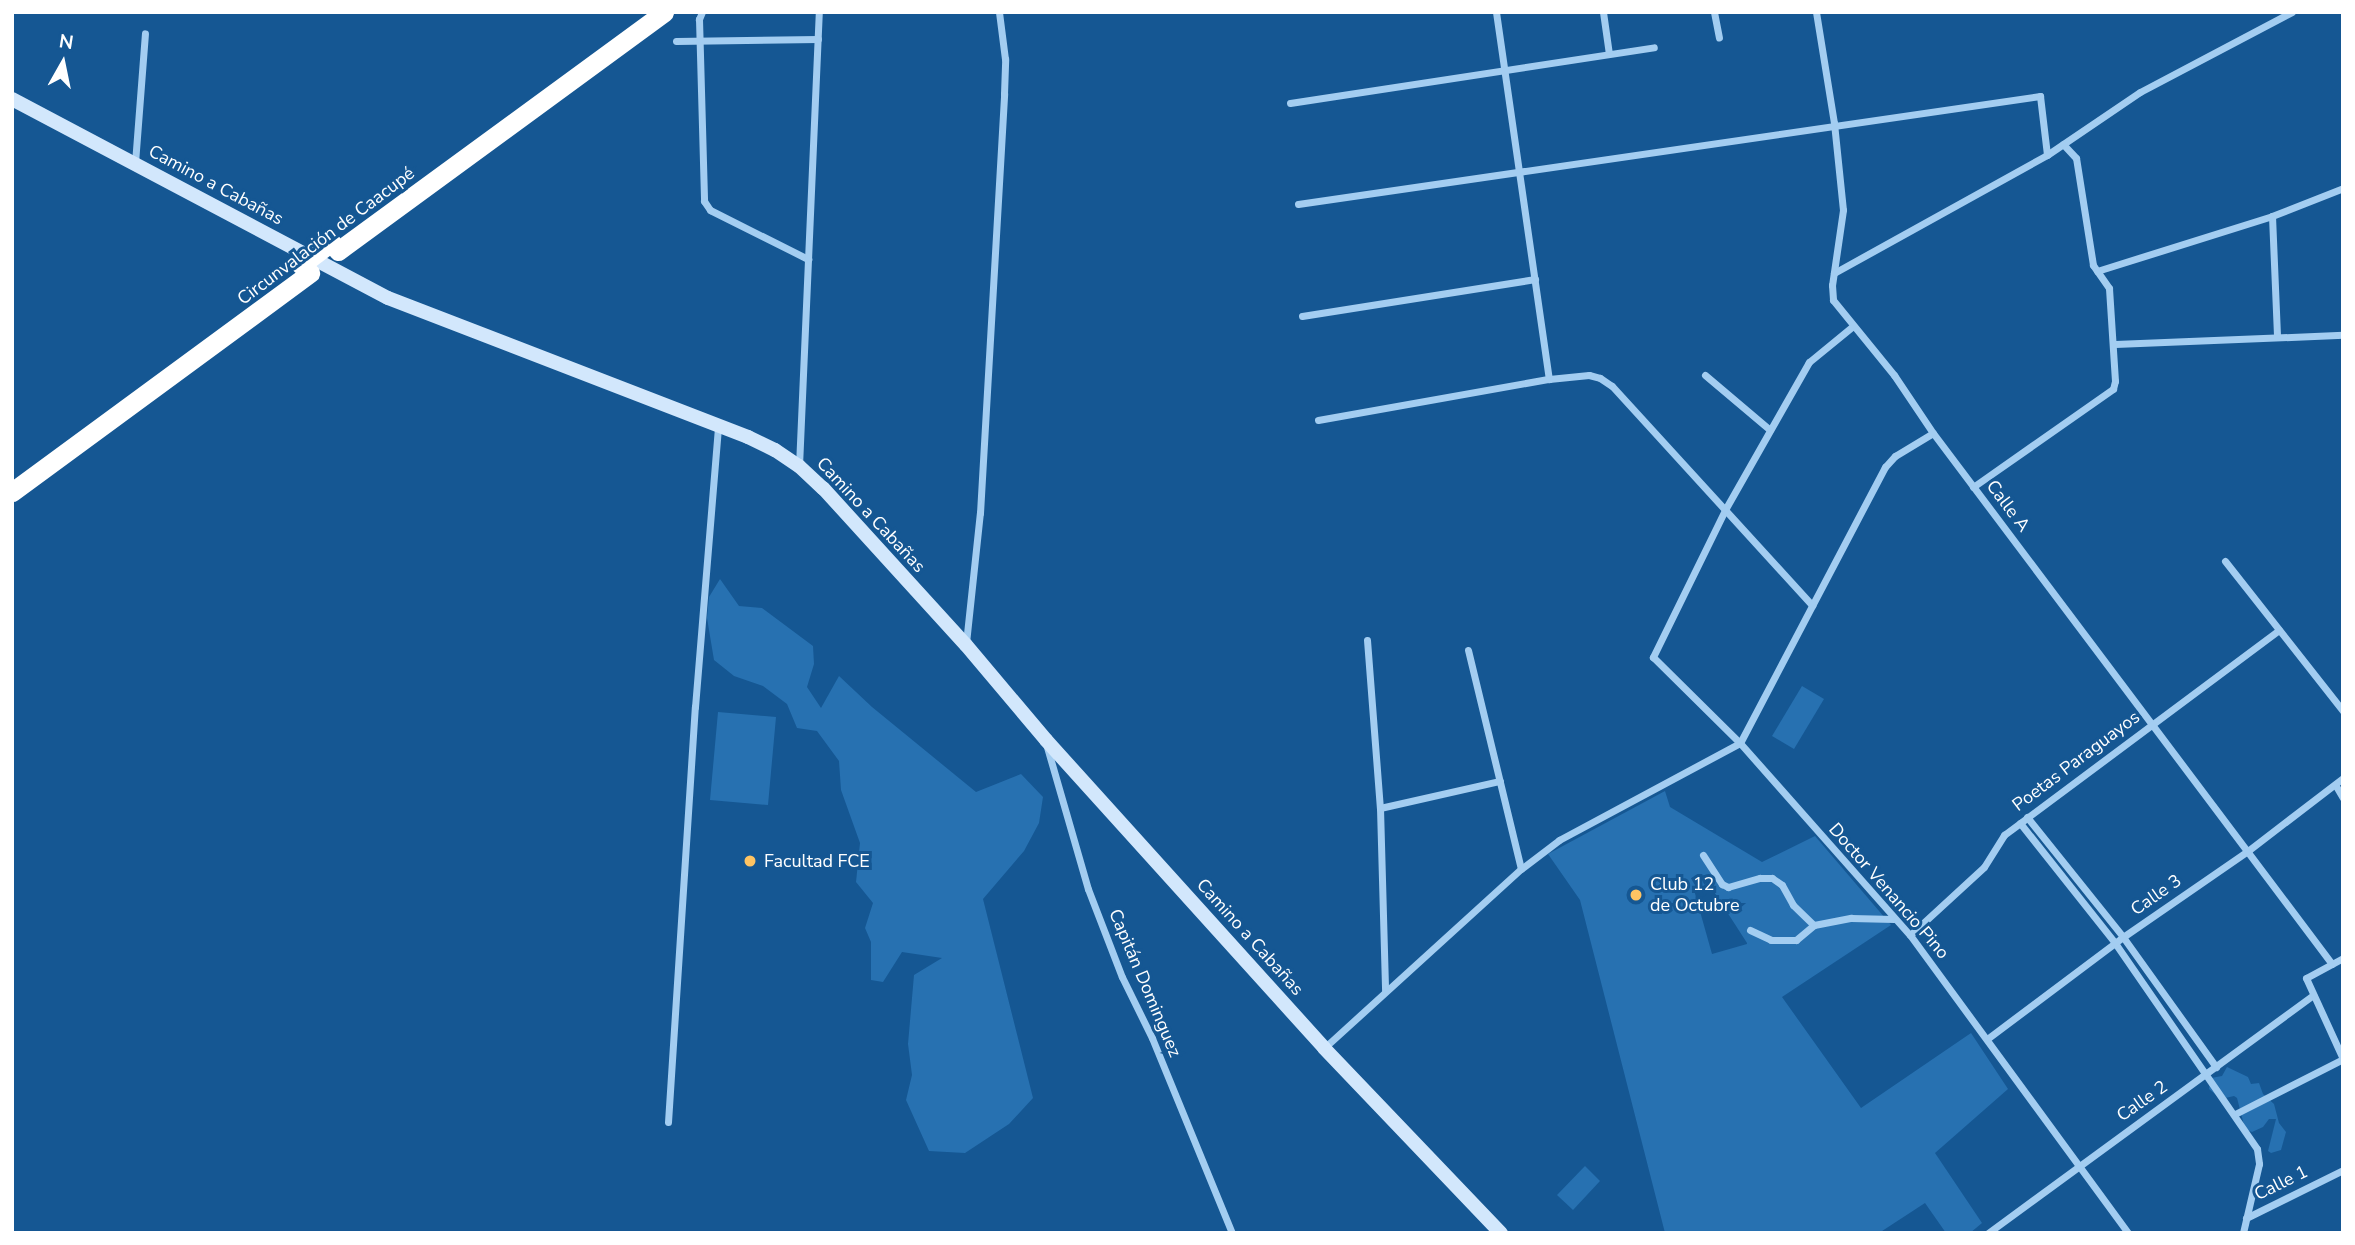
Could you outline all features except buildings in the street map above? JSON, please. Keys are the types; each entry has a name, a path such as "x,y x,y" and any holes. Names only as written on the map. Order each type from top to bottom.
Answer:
{"highway":[{"name":"Circunvalación de Caacupé","path":"335,247 642,12"},
{"name":"Circunvalación de Caacupé","path":"12,480 664,12"},
{"name":"Circunvalación de Caacupé","path":"12,492 305,269"}],"street":[{"path":"702,12 704,201 710,210 808,259"},
{"path":"799,466 819,12"},
{"path":"966,645 980,513 1004,94 1005,60 999,12"},
{"path":"1496,12 1549,379"},
{"path":"1603,12 1609,54"},
{"path":"1714,12 1718,38"},
{"name":"Calle A","path":"1816,12 1834,123 1843,210 1833,273 1833,300 1894,375 1933,433 2249,850 2332,964"},
{"path":"1833,273 2047,155 2140,92 2292,12"},
{"path":"135,164 145,33"},
{"path":"676,41 818,39"},
{"path":"1290,103 1654,47"},
{"path":"1298,204 1834,123 2040,96 2047,155"},
{"name":"Camino a Cabañas","path":"12,99 388,298 718,426 775,450 799,466 823,488 966,645 1046,740 1324,1048 1501,1233"},
{"path":"1973,486 2113,389 2116,370 2115,344 2109,288 2093,265 2076,158 2063,144"},
{"path":"2097,271 2272,216 2343,188"},
{"path":"2272,216 2277,337"},
{"path":"1302,316 1535,279"},
{"path":"1725,510 1809,362 1853,326"},
{"path":"2115,344 2343,335"},
{"path":"1318,420 1549,379 1589,375 1612,386 1812,605"},
{"path":"1705,375 1770,430"},
{"path":"668,1122 695,707 718,426"},
{"path":"1324,1048 1521,869 1559,840 1740,743 1885,467 1895,456 1933,433"},
{"name":"Doctor Venancio Pino","path":"1725,510 1653,657 1740,743 1910,935 2128,1233"},
{"path":"2225,561 2343,711"},
{"name":"Poetas Paraguayos","path":"1910,935 1984,867 2004,835 2279,630"},
{"path":"1367,640 1380,808 1385,991"},
{"path":"1468,650 1521,869"},
{"name":"Capitán Dominguez","path":"1046,740 1088,889 1122,977 1152,1038 1232,1233"},
{"name":"Calle 3","path":"1987,1039 2123,937 2249,850 2343,778"},
{"path":"1380,808 1500,781"},
{"path":"2336,786 2343,798"},
{"path":"2027,817 2123,937 2216,1067"},
{"path":"2020,823 2115,943 2257,1149 2259,1164 2246,1217"},
{"path":"1703,855 1722,884 1728,887 1760,878 1772,878 1782,885 1793,905 1814,925"},
{"path":"1750,930 1771,940 1796,940 1814,925 1851,918 1894,919"},
{"path":"2235,1114 2343,1059 2306,978 2343,958"},
{"name":"Calle 2","path":"1988,1233 2314,995"},
{"name":"Calle 1","path":"2243,1233 2246,1217 2343,1170"}],"shaded area":[{"path":"720,579 739,606 762,608 813,646 814,664 807,687 821,708 839,676 872,707 976,792 1021,774 1043,797 1039,823 1024,851 983,899 1033,1098 1009,1124 965,1153 929,1151 906,1100 912,1075 908,1044 914,975 942,958 902,952 883,982 871,980 871,942 865,928 873,903 856,882 860,843 841,790 839,761 817,731 797,728 787,704 763,686 734,676 714,660 707,618 709,597"},
{"path":"1802,686 1824,699 1794,749 1772,736"},
{"path":"718,712 776,717 768,805 710,800"},
{"path":"1665,791 1670,807 1762,862 1815,836 1891,925 1782,997 1861,1108 1971,1033 2008,1089 1935,1153 1982,1223 1970,1233 1946,1233 1925,1203 1879,1233 1665,1233 1580,900 1548,854","holes":["1709,884 1747,943 1712,954 1694,890"]},
{"path":"2227,1067 2248,1077 2251,1084 2259,1083 2263,1094 2274,1104 2279,1123 2286,1132 2281,1150 2271,1153 2268,1151 2276,1119 2269,1119 2263,1127 2252,1132 2245,1129 2237,1098 2234,1096 2221,1099 2209,1089 2211,1078 2222,1076"},
{"path":"1585,1166 1600,1181 1573,1210 1557,1195"}],"place":[{"name":"Facultad FCE","path":"750,861"},
{"name":"Club 12 de Octubre","path":"1636,895"}]}
